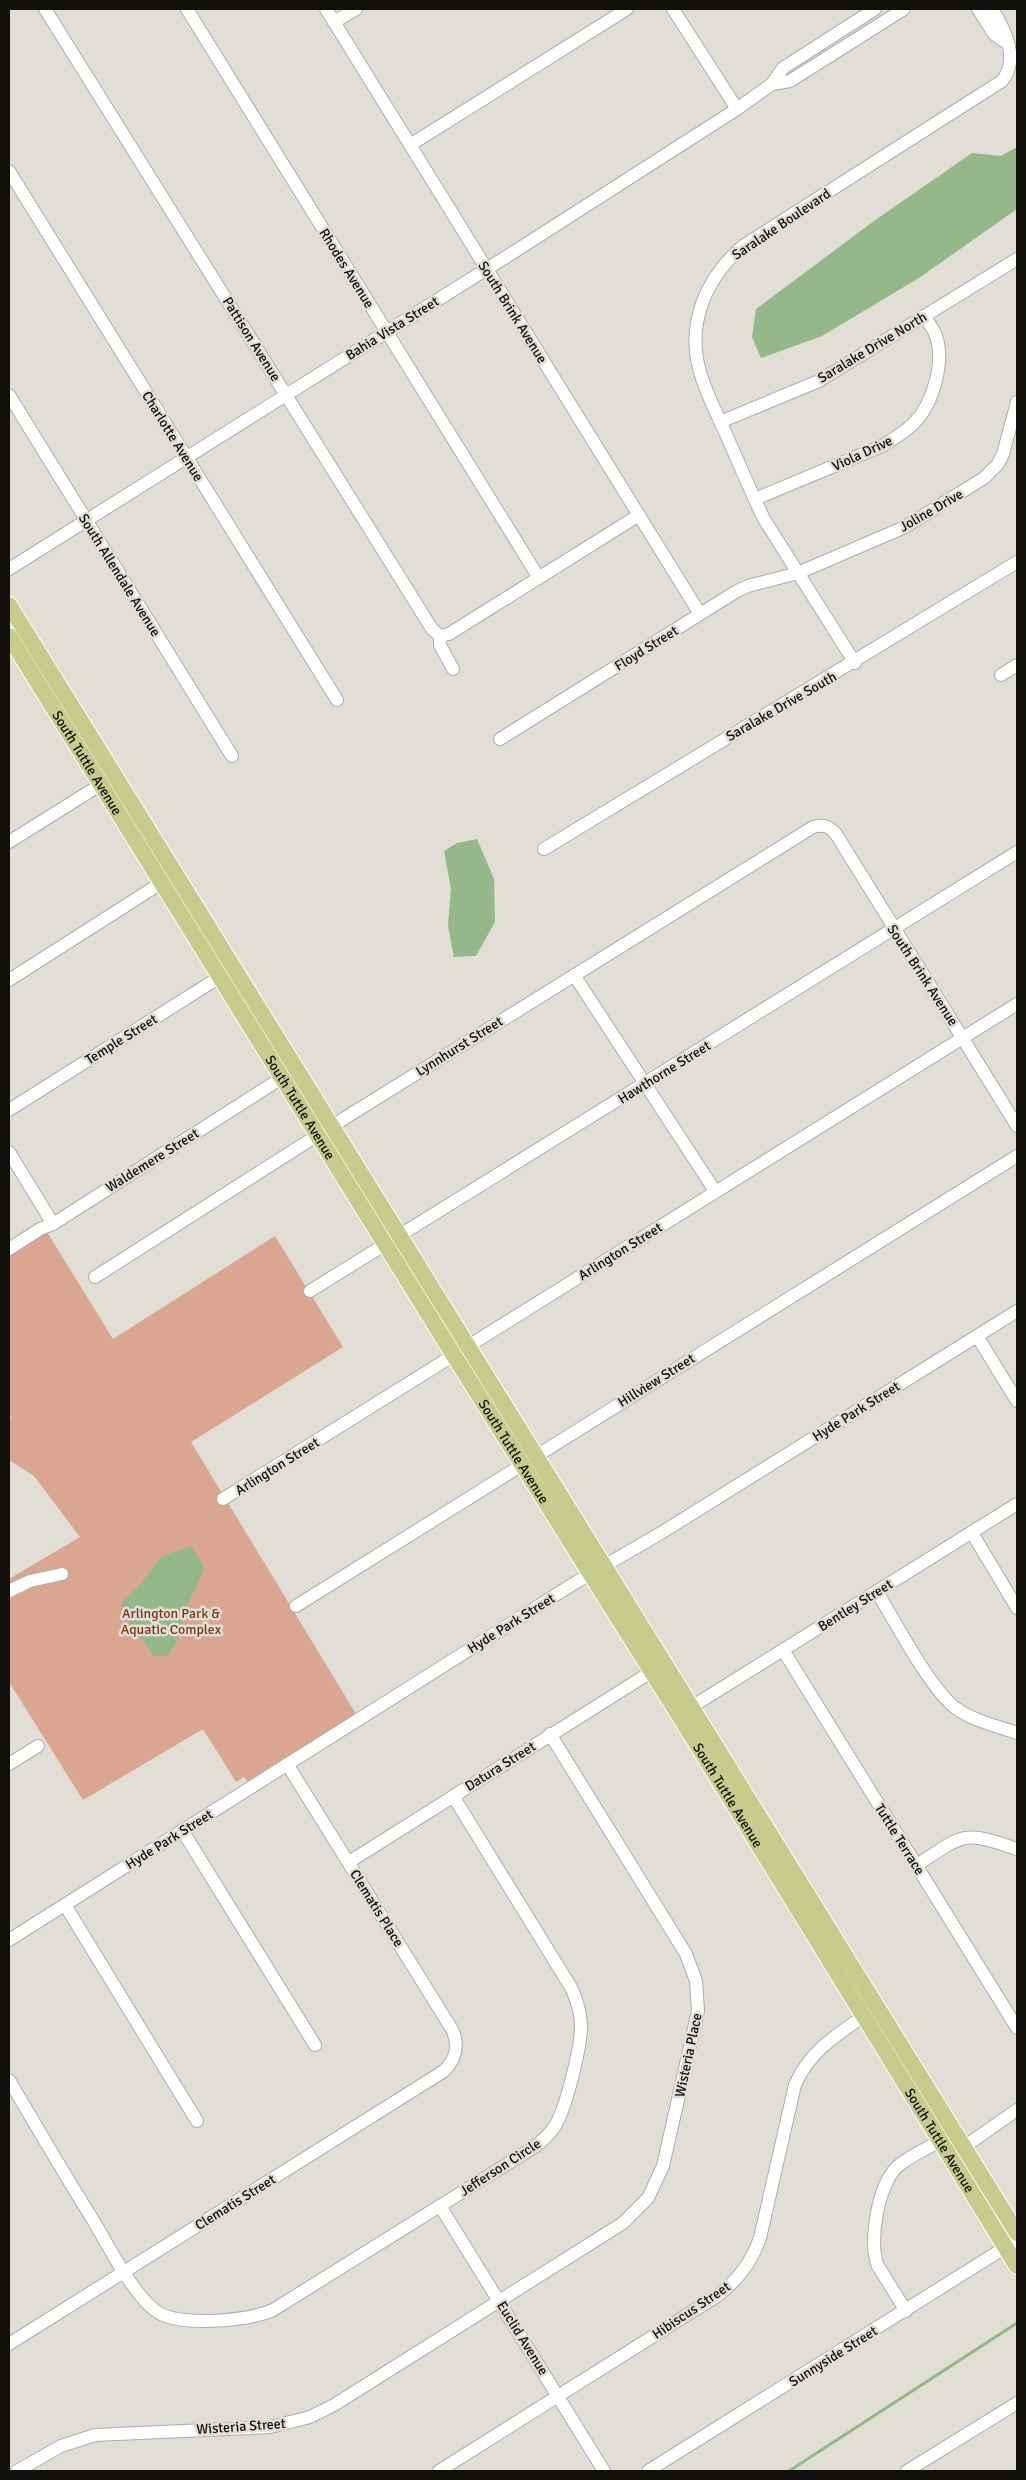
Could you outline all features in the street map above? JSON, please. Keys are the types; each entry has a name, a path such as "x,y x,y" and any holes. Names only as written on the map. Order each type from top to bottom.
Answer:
{"main road":[{"name":"South Tuttle Avenue","path":"9,605 107,781"},
{"name":"South Tuttle Avenue","path":"9,636 107,781 597,1570 692,1706 1017,2233"},
{"name":"South Tuttle Avenue","path":"597,1570 651,1672 940,2141 1011,2244 1017,2266"}],"street":[{"name":"Pattison Avenue","path":"45,9 432,629 440,636 440,645 453,669"},
{"name":"Rhodes Avenue","path":"187,9 539,578"},
{"name":"South Brink Avenue","path":"326,9 700,614"},
{"path":"334,22 356,9"},
{"path":"410,145 627,9"},
{"name":"Bahia Vista Street","path":"9,569 487,269 737,109 772,84 783,68 875,9"},
{"name":"Bahia Vista Street","path":"772,84 790,81 904,9"},
{"path":"978,9 994,34 1007,43"},
{"name":"Saralake Boulevard","path":"855,662 764,519 720,422 699,370 696,338 697,318 703,297 719,269 743,246 994,87 1008,74 1010,52 1002,25 992,9"},
{"path":"677,10 737,109"},
{"name":"Charlotte Avenue","path":"9,171 337,700"},
{"name":"Saralake Drive North","path":"720,422 819,381 1016,262"},
{"name":"Viola Drive","path":"755,499 882,446 899,436 915,422 931,394 940,354 937,337 924,316"},
{"name":"South Allendale Avenue","path":"9,395 232,756"},
{"name":"Joline Drive","path":"798,573 919,520 984,478 998,464 1003,454 1017,402"},
{"path":"440,636 449,634 639,515"},
{"name":"Saralake Drive South","path":"544,849 1017,562"},
{"name":"Floyd Street","path":"500,739 748,586 798,573"},
{"path":"1001,675 1017,665"},
{"path":"9,842 107,781"},
{"name":"South Brink Avenue","path":"827,826 836,834 1017,1126"},
{"name":"Lynnhurst Street","path":"95,1277 325,1130 814,827 827,826"},
{"name":"Hawthorne Street","path":"310,1291 1017,852"},
{"path":"9,980 168,879"},
{"name":"Temple Street","path":"9,1110 226,973"},
{"path":"574,975 716,1191"},
{"name":"Arlington Street","path":"223,1499 459,1350 1017,1004"},
{"name":"Waldemere Street","path":"9,1249 40,1229 53,1224 288,1074"},
{"path":"9,1152 53,1224"},
{"name":"Hillview Street","path":"296,1606 1017,1156"},
{"name":"Hyde Park Street","path":"9,1940 597,1570 1017,1311"},
{"path":"977,1336 1017,1401"},
{"name":"Bentley Street","path":"692,1706 1017,1504"},
{"path":"972,1533 1017,1608"},
{"path":"9,1592 30,1581 62,1574"},
{"path":"877,1592 937,1689 951,1704 974,1718 1017,1733"},
{"name":"Tuttle Terrace","path":"784,1650 1017,2028"},
{"name":"Datura Street","path":"349,1862 651,1672"},
{"name":"Wisteria Place","path":"499,2301 623,2223 648,2198 663,2166 698,2011 696,1981 686,1954 550,1734"},
{"path":"9,1764 38,1746"},
{"name":"Clematis Place","path":"287,1764 453,2031 456,2039 455,2055"},
{"name":"Jefferson Circle","path":"9,2080 125,2272 145,2301 162,2314 174,2318 190,2320 255,2316 273,2310 440,2206 546,2137 555,2126 564,2106 581,2027 579,2007 572,1989 453,1796"},
{"path":"182,1830 315,2046"},
{"path":"917,1865 951,1842 969,1836 986,1838 1017,1850"},
{"path":"65,1905 197,2121"},
{"name":"Hibiscus Street","path":"439,2471 718,2296 739,2276 751,2259 760,2238 795,2085 800,2074 810,2058 822,2046 864,2016"},
{"name":"Clematis Street","path":"9,2344 444,2071 455,2055"},
{"path":"964,2147 1017,2110"},
{"path":"906,2311 878,2266 875,2259 873,2239 883,2191 892,2172 907,2160 940,2141"},
{"name":"Euclid Avenue","path":"440,2206 604,2471"},
{"name":"Sunnyside Street","path":"648,2471 1011,2244"},
{"name":"Wisteria Street","path":"17,2471 61,2446 95,2436 270,2427 310,2417 334,2405 499,2301"},
{"path":"907,2471 1017,2403"}],"green space":[{"name":"Arlington Park & Aquatic Complex","path":"47,1232 113,1339 275,1236 343,1347 191,1442 356,1714 248,1782 244,1777 236,1782 203,1729 83,1800 9,1682 9,1598 51,1571 9,1585 9,1579 80,1537 34,1476 9,1460 9,1417 12,1418 9,1414 9,1256"}],"shaded area":[{"path":"1017,147 1017,209 919,278 822,336 761,358 752,337 756,309 874,221 972,153 1001,156"},
{"path":"477,839 494,879 495,922 476,956 454,957 448,926 451,889 444,851 457,843"},
{"path":"191,1546 205,1568 188,1604 177,1642 168,1656 154,1656 130,1624 121,1604 142,1582 162,1556"}],"waterway":[{"path":"789,2471 1017,2323"}]}
